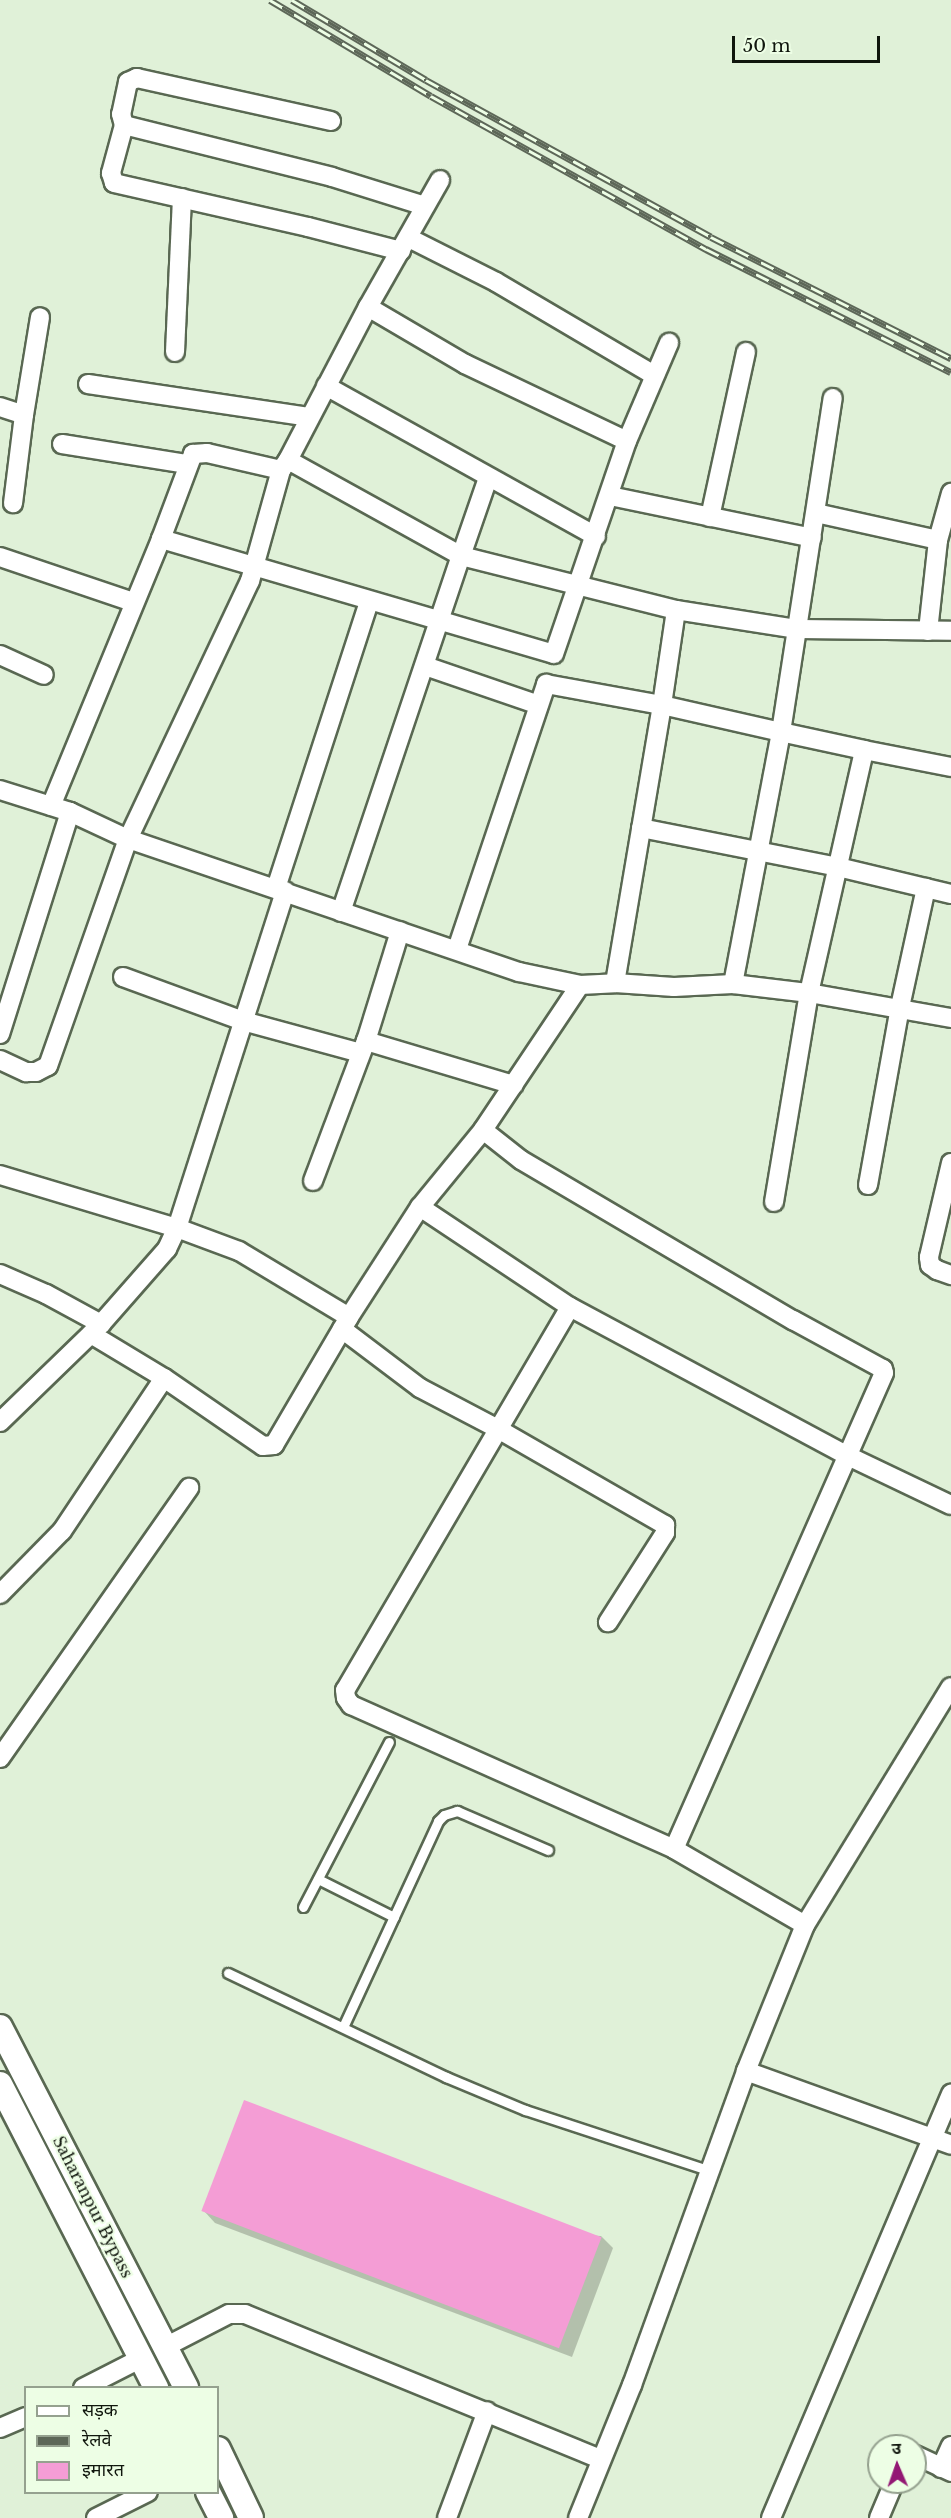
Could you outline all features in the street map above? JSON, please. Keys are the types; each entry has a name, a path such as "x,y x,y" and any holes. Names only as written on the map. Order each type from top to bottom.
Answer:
{"main road":[{"name":"Saharanpur Bypass","path":"0,2027 185,2386"},
{"path":"0,2084 155,2386"},
{"path":"219,2452 251,2518"},
{"path":"209,2494 221,2518"}],"street":[{"path":"331,122 137,78 128,82 122,114 124,125 111,173 114,183 405,244 496,282 654,375"},
{"path":"124,125 333,177 425,206"},
{"path":"0,1060 26,1072 36,1072 48,1066 128,839 255,567 284,465 368,307 440,180"},
{"path":"174,352 182,198"},
{"path":"368,307 465,364 627,441"},
{"path":"13,503 40,317"},
{"path":"457,949 627,441 669,344"},
{"path":"710,517 746,352"},
{"path":"88,384 309,417"},
{"path":"326,386 596,536"},
{"path":"733,984 781,732 833,398"},
{"path":"0,406 24,415"},
{"path":"62,444 187,464"},
{"path":"51,806 133,602 161,539 187,464 193,454 198,452 284,465 461,556 676,610 798,629 951,631"},
{"path":"341,912 488,478"},
{"path":"928,631 938,540 951,493"},
{"path":"610,496 812,538"},
{"path":"816,513 938,540"},
{"path":"161,539 439,623 554,654"},
{"path":"0,557 133,602"},
{"path":"0,1422 96,1329 167,1249 177,1228 243,1022 280,889 369,601"},
{"path":"615,983 676,610"},
{"path":"0,655 44,675"},
{"path":"425,666 538,705"},
{"path":"546,684 662,705 951,767"},
{"path":"774,1202 809,993 864,750"},
{"path":"1,794 70,812 128,839 457,949 519,972 580,985 615,983 674,987 733,984 900,1007 951,1018"},
{"path":"0,1033 70,812"},
{"path":"641,828 838,867 951,894"},
{"path":"868,1185 900,1007 926,888"},
{"path":"313,1181 363,1047 400,931"},
{"path":"123,977 243,1022 363,1047 514,1085"},
{"path":"0,1274 46,1294 263,1446 274,1445 346,1323 420,1207 483,1130 580,985"},
{"path":"483,1130 520,1160 794,1320 880,1366 884,1373 674,1849"},
{"path":"951,1163 929,1257 930,1265 951,1275"},
{"path":"0,1175 177,1228 239,1251 346,1323 420,1388 498,1429 665,1525 665,1533 608,1622"},
{"path":"420,1207 570,1307 846,1455 951,1505"},
{"path":"570,1307 345,1690 346,1698 351,1705 674,1849 805,1925"},
{"path":"0,1594 62,1531 164,1378"},
{"path":"0,1758 189,1488"},
{"path":"578,2518 632,2385 746,2072 805,1925 951,1687"},
{"path":"746,2072 951,2145"},
{"path":"771,2518 951,2094"},
{"path":"165,2347 229,2314 245,2314 487,2410 602,2459"},
{"path":"87,2386 142,2358"},
{"path":"447,2518 487,2410"},
{"path":"0,2428 24,2418"},
{"path":"927,2461 946,2470 951,2446"},
{"path":"96,2518 146,2494"},
{"path":"879,2518 889,2494"}],"lane":[{"path":"303,1907 389,1742"},
{"path":"343,2026 438,1821 451,1812 457,1811 548,1850"},
{"path":"318,1879 394,1917"},
{"path":"228,1973 446,2077 525,2110 710,2171"}],"building":[{"path":"244,2100 602,2237 559,2348 201,2211"}],"railway":[{"path":"270,0 431,96 706,249 951,372"},
{"path":"292,0 426,80 711,237 951,358"}]}
